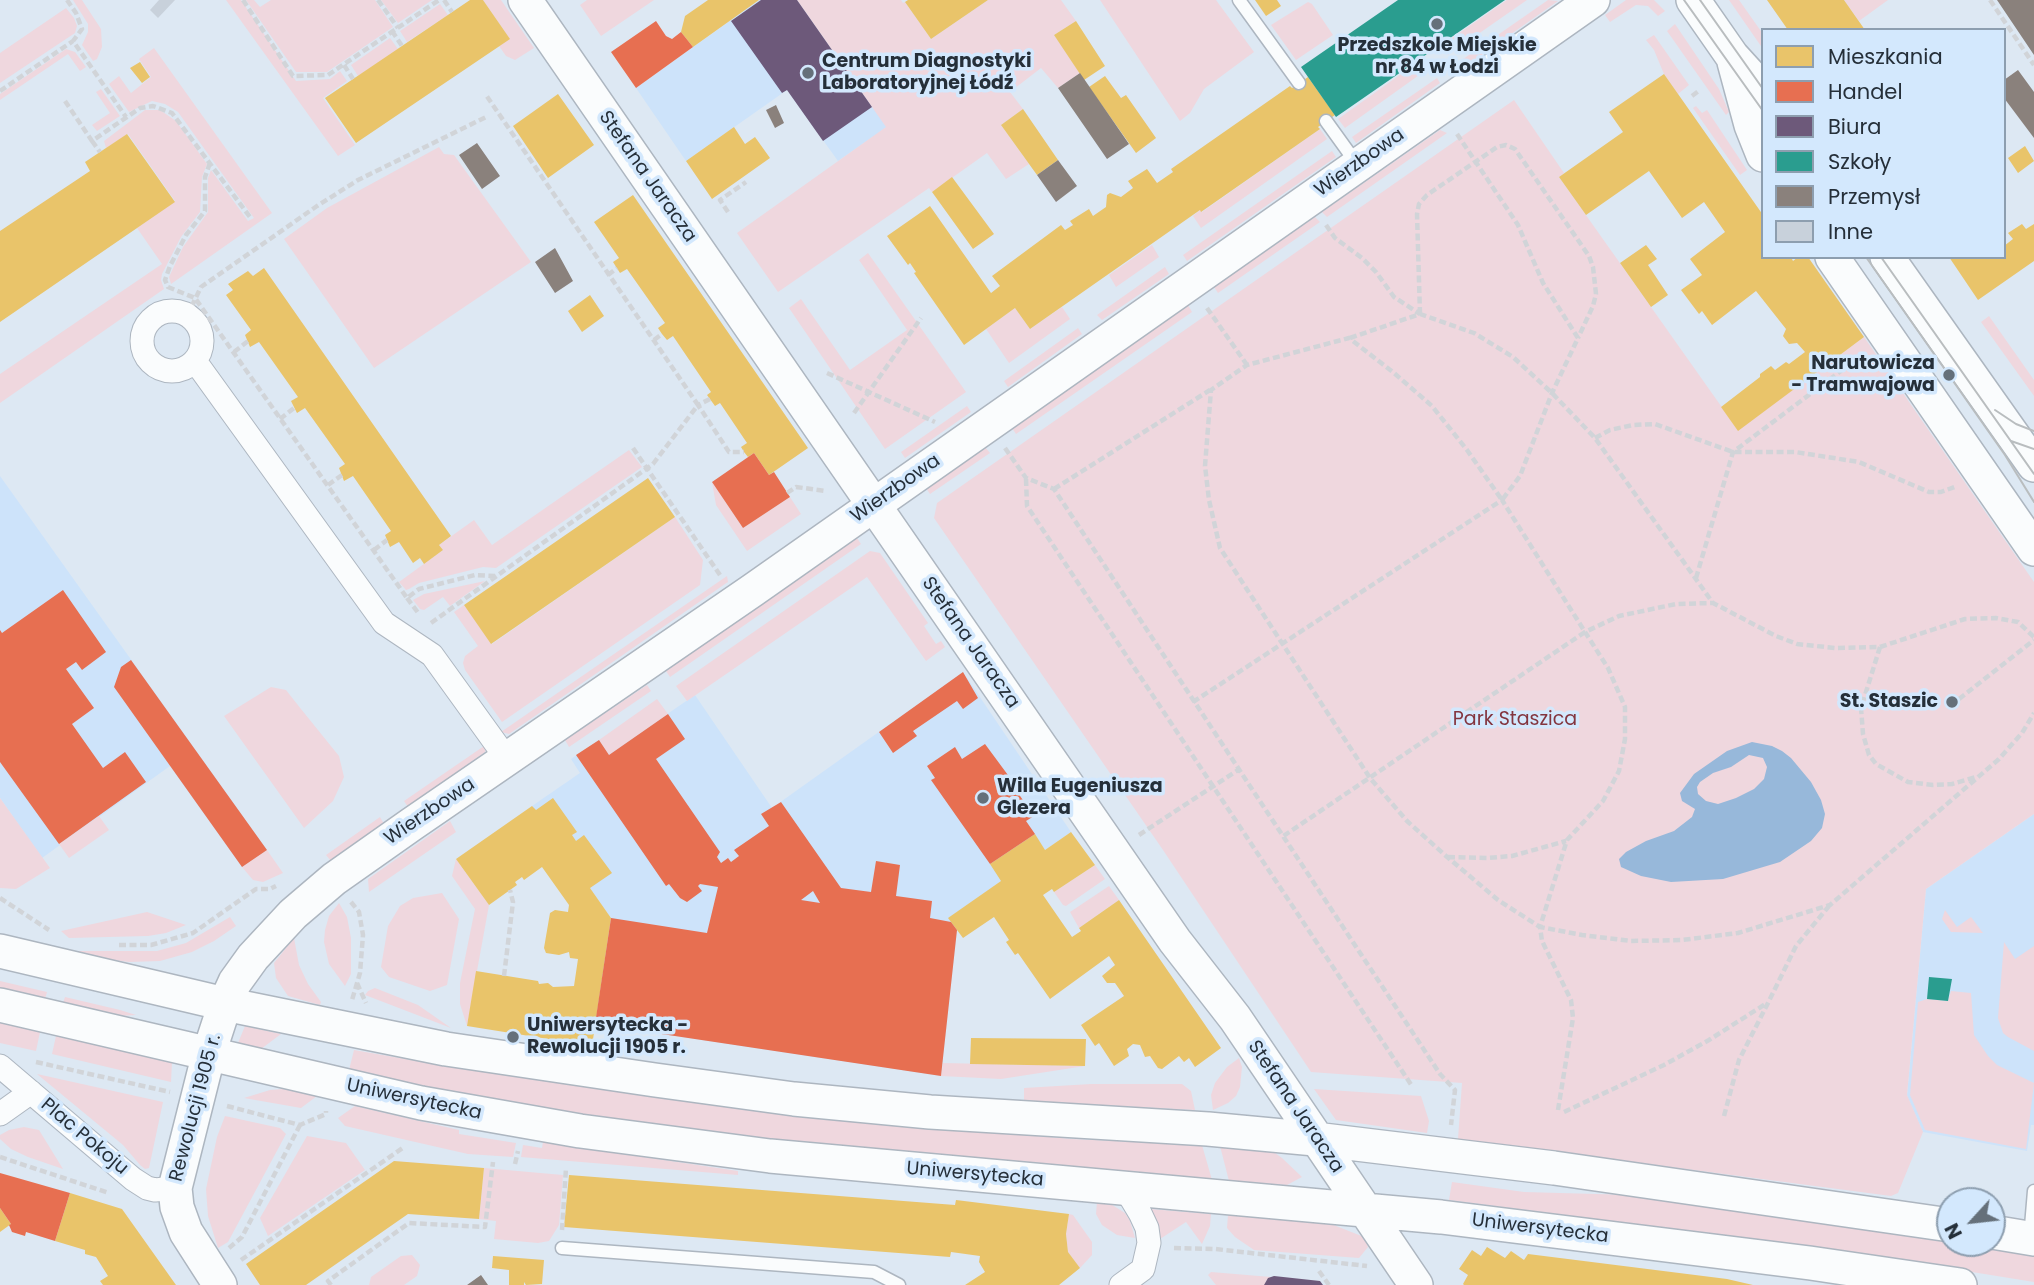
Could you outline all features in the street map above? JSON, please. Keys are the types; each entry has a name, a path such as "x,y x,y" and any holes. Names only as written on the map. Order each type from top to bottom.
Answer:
{"street":[{"name":"Stefana Jaracza","path":"525,0 1175,941 1235,1018 1416,1285"},
{"name":"Wierzbowa","path":"225,1004 235,982 253,957 293,914 322,888 1593,0"},
{"path":"1693,0 1732,56 1761,88"},
{"path":"1732,56 1761,151"},
{"path":"1833,259 2034,549"},
{"path":"1888,259 2034,465"},
{"path":"191,307 203,344 195,362 177,371 158,368 150,362 142,344 143,333 154,317 191,307"},
{"path":"195,362 384,623 432,654 508,759"},
{"path":"2004,505 2034,485"},
{"path":"0,951 225,1004 446,1049 794,1099 930,1112 1208,1129 1315,1139 1554,1168 1936,1223"},
{"name":"Rewolucji 1905 r.","path":"225,1004 209,1053 175,1188 177,1207 186,1232 225,1267"},
{"name":"Uniwersytecka","path":"0,1005 442,1107 580,1131 769,1156 1362,1208 1694,1248 1960,1285"},
{"name":"Plac Pokoju","path":"0,1066 144,1186 155,1190 175,1188"},
{"path":"0,1114 31,1093"},
{"path":"1121,1285 1143,1269 1149,1243 1147,1228 1125,1188"},
{"path":"2006,1234 2032,1239"}],"lane":[{"path":"1239,0 1299,83"},
{"path":"1326,121 1357,165"},
{"path":"2032,1239 2034,1191"},
{"path":"562,1248 874,1272 899,1285"}],"path":[{"path":"0,91 73,41 82,29 67,0"},
{"path":"243,0 293,75 328,75 439,0"},
{"path":"378,0 398,28"},
{"path":"444,0 452,12"},
{"path":"1990,0 2034,65"},
{"path":"392,32 402,46"},
{"path":"73,41 126,117"},
{"path":"344,65 353,79"},
{"path":"1692,96 1700,90"},
{"path":"486,95 529,154 729,452 744,452"},
{"path":"65,101 100,152"},
{"path":"92,141 140,108 153,106 172,113 250,217"},
{"path":"191,307 201,287 317,205 358,180 486,117"},
{"path":"1457,134 1518,225 1543,283 1578,338"},
{"path":"1193,702 1502,500 1520,476 1552,393 1593,306 1596,280 1589,256 1515,149 1506,145 1497,147 1427,195 1419,204 1420,314"},
{"path":"210,163 205,177 205,211 186,235 165,280 168,287 234,352 407,598 419,589 475,575 496,576"},
{"path":"729,212 720,200 746,182"},
{"path":"1308,199 1335,238 1362,258 1394,297 1420,314 1474,333 1513,357 1552,393 1595,438 1713,603 1755,626 1797,644 1835,648 1880,647 1965,620 1996,618 2018,622 2034,639 1959,698"},
{"path":"608,275 617,268"},
{"path":"1190,283 1247,365"},
{"path":"1054,489 1247,365 1349,338 1420,314"},
{"path":"854,413 921,318"},
{"path":"654,340 662,334"},
{"path":"1349,338 1432,406 1467,450 1502,500 1608,668 1625,707 1625,739 1619,771 1603,801 1567,840 1540,927 1542,941 1571,1000 1573,1018 1561,1111 1664,1065 1768,1003"},
{"path":"234,352 248,341"},
{"path":"1696,578 1733,452 1865,354"},
{"path":"827,373 935,422"},
{"path":"1211,390 1205,466 1220,548 1370,778 1407,821 1498,900 1540,927 1631,941 1682,940 1738,933 1830,905"},
{"path":"427,626 653,464 698,405 710,399"},
{"path":"280,419 295,408"},
{"path":"990,423 1026,478 1027,506 1412,1086"},
{"path":"1595,438 1610,430 1655,424 1733,452 1795,452 1858,462 1929,492 1941,492 1961,485"},
{"path":"633,448 720,575"},
{"path":"328,485 342,475"},
{"path":"1026,478 1054,489 1440,1074 1455,1090 1451,1132"},
{"path":"787,493 796,487 837,493"},
{"path":"374,550 387,541"},
{"path":"1282,837 1585,632 1619,616 1676,604 1713,603"},
{"path":"1880,647 1861,708 1863,734 1869,755 1876,764 1909,782 1952,784 1978,777"},
{"path":"1724,1116 1739,1060 1796,946 1830,905 1978,777 2014,741 2034,713"},
{"path":"1132,839 1238,770"},
{"path":"1446,856 1512,856 1567,840"},
{"path":"113,945 151,945 192,933 256,889 270,889 284,882"},
{"path":"503,976 513,902 510,890"},
{"path":"344,893 359,912 363,935 360,972 354,992"},
{"path":"0,898 57,936"},
{"path":"30,1060 167,1092"},
{"path":"232,1107 300,1125 326,1114 327,1105"},
{"path":"225,1267 300,1125"},
{"path":"225,1267 404,1147"},
{"path":"0,1157 120,1197"},
{"path":"331,1285 328,1281 409,1223 485,1227 493,1162"},
{"path":"562,1225 566,1168"},
{"path":"1143,1269 1175,1247 1371,1266"},
{"path":"1319,1271 1329,1285"}],"shaded area":[{"path":"759,0 798,0 887,127 838,161 787,90 686,161 636,88"},
{"path":"0,476 267,850 242,867 170,766 42,858 0,798"},
{"path":"963,672 1071,832 949,918 957,930 941,1076 595,1024 611,918 532,806 580,773 571,759 599,740 609,754 695,695 772,808"},
{"path":"1752,742 1772,746 1791,758 1811,782 1825,814 1822,828 1811,841 1780,862 1723,879 1671,882 1641,876 1621,867 1619,859 1626,852 1674,831 1692,817 1695,809 1682,801 1680,793 1694,774 1727,751","holes":["1749,755 1763,758 1767,767 1764,779 1754,789 1718,804 1706,801 1698,794 1697,787 1700,782 1713,773 1731,767"]},
{"path":"2034,814 2034,1125 2031,1125 2027,1151 1923,1132 1907,1096 1926,889"}],"green space":[{"path":"73,0 82,0 101,29 102,47 97,59 93,61 82,45 88,32 88,24"},
{"path":"226,0 241,0 296,81 330,79 340,71 347,81 323,98 355,145 338,156"},
{"path":"246,0 254,0 260,7 271,0 375,0 393,27 327,72 296,72"},
{"path":"381,0 432,0 398,23"},
{"path":"483,0 501,0 534,48 515,60 506,56 499,46 509,38"},
{"path":"587,0 654,0 601,36 580,5"},
{"path":"797,0 901,0 931,39 988,0 1061,0 1076,21 1054,35 1080,73 1058,88 1041,68 1010,92 1023,109 1001,125 1029,164 1006,179 987,153 932,192 929,188 778,292 737,233 886,127"},
{"path":"1100,0 1216,0 1254,52 1204,89 1190,113 1180,121"},
{"path":"1507,0 1527,0 1448,55 1442,45"},
{"path":"1548,0 1558,1 1460,70 1456,64"},
{"path":"1626,0 1654,0 1665,11 1658,16 1648,6 1636,5 1610,22 1605,15"},
{"path":"1729,0 1739,0 1761,31 1761,46"},
{"path":"1844,0 1888,0 1859,21"},
{"path":"1308,2 1333,35 1296,60 1271,25"},
{"path":"440,4 448,15 407,42 400,31"},
{"path":"66,8 77,26 75,33 0,83 0,53"},
{"path":"1675,24 1719,89 1729,112 1726,115 1667,31"},
{"path":"1654,35 1689,85 1678,94 1646,40"},
{"path":"390,38 398,49 358,76 351,65"},
{"path":"154,48 272,213 171,284 169,277 183,247 208,212 208,178 211,170 248,221 254,218 178,112 165,104 152,101 129,112 109,84 119,76 131,93 151,77 139,59"},
{"path":"66,49 75,52 86,67 80,71 68,54 0,100 0,94"},
{"path":"1422,59 1429,68 1345,128 1338,119"},
{"path":"1437,78 1440,83 1356,143 1352,137"},
{"path":"101,89 120,116 97,131 92,125 110,113 96,92"},
{"name":"Park Staszica","path":"1514,100 1564,173 1559,177 1738,430 1864,337 2034,582 2034,814 1926,889 1907,1095 1923,1132 1898,1193 1891,1196 1458,1139 1462,1083 1311,1072 1163,850 934,518 937,503"},
{"path":"1696,106 1702,113 1707,110 1747,170 1740,175 1693,108"},
{"path":"145,110 160,110 176,121 207,164 202,177 200,212 181,237 162,274 164,289 0,403 0,374 162,264 137,228 175,201 128,134 106,148 104,141"},
{"path":"1320,129 1327,139 1201,228 1193,216 1200,210 1202,212"},
{"path":"1440,130 1447,133 1327,217 1322,212"},
{"path":"439,147 444,154 454,155 531,262 374,368 284,239 327,208"},
{"path":"1332,151 1336,157 1187,261 1183,255"},
{"path":"1315,217 1320,222 1218,293 1214,287"},
{"path":"1152,245 1159,257 1116,287 1109,275"},
{"path":"868,253 966,392 885,449 789,308 801,299 850,370 907,330 859,260"},
{"path":"1165,267 1169,274 1102,320 1097,315"},
{"path":"1188,305 1192,312 1016,434 1012,428"},
{"path":"1062,307 1070,319 1009,363 986,329 1015,308 1030,329"},
{"path":"1989,316 2034,380 2034,396 1981,322"},
{"path":"1078,328 1082,334 1008,387 1004,381"},
{"path":"967,406 971,412 905,458 901,452"},
{"path":"985,447 990,453 930,494 926,488"},
{"path":"629,450 642,467 496,568 483,567 419,583 406,590 399,582 443,550 439,545 474,520 492,545"},
{"path":"712,482 743,528 790,497 801,514 747,551 716,505"},
{"path":"675,517 703,560 700,585 502,722 465,670 465,656 478,646 454,612 464,605 492,644"},
{"path":"857,538 861,544 670,677 666,671"},
{"path":"870,551 880,553 928,623 924,626 936,644 941,641 945,647 926,661 867,577 687,701 676,686"},
{"path":"727,576 728,582 509,734 501,732"},
{"path":"485,581 450,606 443,597 424,610 413,600 424,594"},
{"path":"647,685 651,691 569,747 565,740"},
{"path":"271,687 286,690 339,756 344,777 333,801 304,828 224,716"},
{"path":"657,699 668,714 609,755 599,740"},
{"path":"487,744 485,752 408,807 404,801"},
{"path":"0,798 50,868 16,889 0,888"},
{"path":"99,816 109,830 69,858 59,844"},
{"path":"380,817 384,824 331,861 326,855"},
{"path":"450,821 456,832 369,892 368,879"},
{"path":"267,850 283,873 263,882 253,880 242,867"},
{"path":"456,859 489,905 467,1026 460,1004 460,983 475,909 452,876"},
{"path":"1095,865 1105,879 1066,906 1063,905 1054,892"},
{"path":"1109,886 1119,900 1079,928 1070,912"},
{"path":"442,893 459,919 447,985 430,991 389,977 381,967 388,926 400,906 413,898"},
{"path":"339,903 347,917 351,938 351,974 345,986 329,964 324,942 329,916"},
{"path":"1945,910 1957,927 1971,917 1983,933 1951,932 1942,919"},
{"path":"147,912 186,925 166,933 148,936 69,938 61,931"},
{"path":"230,917 236,926 214,941 192,952 160,961 129,962 76,955 76,951 157,951 186,943"},
{"path":"294,938 299,965 321,1002 320,1005 288,996 276,978 274,963"},
{"path":"2004,942 2015,959 2034,946 2034,1051 2003,1033 1998,1018"},
{"path":"0,981 47,992 45,999 0,989"},
{"path":"375,988 418,1005 451,1028 365,995"},
{"path":"1951,991 1971,993 1974,1035 1988,1056 1997,1065 2034,1083 2026,1149 1925,1130 1910,1095 1918,1002 1927,999 1948,1001"},
{"path":"65,997 136,1015 119,1016 63,1003"},
{"path":"0,1023 40,1032 36,1051 0,1043"},
{"path":"245,1026 281,1034 261,1049 238,1043"},
{"path":"56,1036 172,1062 171,1082 52,1054"},
{"path":"354,1050 457,1068 863,1121 1072,1139 1202,1145 1212,1180 796,1143 580,1116 349,1070"},
{"path":"1239,1058 1242,1067 1236,1096 1213,1110 1211,1095 1215,1083 1227,1067"},
{"path":"943,1063 1085,1066 1001,1079 941,1076"},
{"path":"37,1074 163,1102 149,1168 145,1169 140,1165 123,1145"},
{"path":"1091,1084 1182,1084 1191,1091 1195,1110 1024,1101 1024,1088"},
{"path":"283,1089 317,1096 301,1108 244,1098 270,1090"},
{"path":"1314,1089 1421,1096 1429,1121 1427,1133 1336,1120"},
{"path":"355,1106 459,1130 459,1134 516,1143 513,1157 468,1154 345,1126 338,1118"},
{"path":"225,1116 280,1128 286,1134 228,1242 218,1248 208,1216 206,1189 217,1137"},
{"path":"24,1127 39,1130 63,1169 11,1149 0,1139 0,1135 9,1130"},
{"path":"307,1136 346,1143 365,1170 268,1236 260,1218"},
{"path":"543,1142 738,1171 738,1175 521,1157 523,1145 542,1148"},
{"path":"1220,1146 1268,1148 1302,1177 1287,1185 1229,1181"},
{"path":"484,1168 563,1175 559,1225 549,1241 538,1243 494,1239 496,1221 479,1219"},
{"path":"1452,1182 1524,1192 1632,1195 1936,1237 1936,1257 2006,1257 2006,1248 2034,1253 2034,1282 1848,1252 1449,1200"},
{"path":"1097,1202 1109,1203 1125,1213 1135,1238 1117,1235 1102,1225 1096,1214"},
{"path":"1150,1209 1211,1214 1210,1226 1202,1244 1186,1222 1157,1241"},
{"path":"1069,1214 1073,1215 1092,1242 1092,1255 1080,1268 1068,1252 1066,1234"},
{"path":"1228,1215 1331,1224 1364,1237 1368,1247 1359,1258 1254,1250 1227,1228"},
{"path":"412,1255 420,1265 417,1276 404,1285 369,1285 371,1277 401,1256"},
{"path":"1211,1272 1271,1277 1265,1285 1216,1285 1208,1275"}],"building: Mieszkania":[{"path":"470,0 483,0 510,39 356,143 325,98"},
{"path":"708,0 759,0 693,47 681,32 685,16"},
{"path":"988,0 931,39 905,2"},
{"path":"1255,0 1277,0 1281,6 1266,16"},
{"path":"1767,0 1844,0 1864,28 1787,28"},
{"path":"1076,21 1105,66 1084,80 1054,35"},
{"path":"140,62 150,77 142,83 130,68"},
{"path":"1664,74 1761,212 1761,259 1809,259 1864,337 1738,431 1721,407 1771,366 1775,370 1805,352 1797,343 1789,344 1783,336 1786,329 1756,291 1712,325 1702,311 1699,314 1681,290 1702,275 1690,259 1725,232 1704,202 1682,218 1649,171 1586,215 1559,177 1623,132 1609,112"},
{"path":"1105,76 1121,98 1126,95 1156,138 1136,153 1089,87"},
{"path":"1308,77 1335,115 1318,127 1320,129 1030,329 1015,308 964,345 914,273 916,272 910,263 908,265 887,236 930,206 991,293 1000,286 992,276 1061,225 1065,230 1073,225 1070,221 1089,209 1093,216 1106,207 1107,195 1110,193 1121,197 1133,188 1128,181 1147,169 1157,183 1173,172 1171,169 1290,86 1292,88"},
{"path":"558,94 594,145 548,178 513,126"},
{"path":"1023,109 1058,160 1037,175 1001,125"},
{"path":"734,127 745,144 755,137 770,158 712,199 686,161"},
{"path":"127,134 175,202 0,322 0,231 90,171 85,162"},
{"path":"2025,146 2034,161 2018,173 2008,158"},
{"path":"952,177 994,234 973,249 932,192"},
{"path":"633,195 808,448 769,475 754,453 748,457 744,452 741,447 747,443 720,403 715,406 707,395 711,392 673,336 667,340 662,334 658,328 665,323 627,269 620,273 613,262 619,258 594,222"},
{"path":"2022,224 2026,229 2034,224 2034,261 1978,300 1950,259 2006,259 2006,244 2013,239 2008,233"},
{"path":"1646,245 1657,259 1648,265 1668,295 1651,307 1620,263"},
{"path":"264,268 451,536 439,545 443,550 424,564 420,558 413,563 399,542 390,547 385,535 391,531 353,476 344,481 339,468 345,464 305,408 297,413 291,401 298,397 259,342 250,347 245,335 251,330 226,295 233,290 228,284 248,271 253,276"},
{"path":"590,295 604,316 582,332 568,311"},
{"path":"648,478 675,517 491,644 464,605"},
{"path":"553,798 577,832 572,835 576,841 584,835 612,873 590,888 611,918 592,1046 467,1026 476,971 538,981 539,984 548,983 553,987 574,986 578,959 570,958 569,952 559,955 546,953 544,948 550,913 555,910 568,912 569,905 542,867 524,880 522,877 515,882 517,885 489,905 456,859 532,806 536,810"},
{"path":"1071,832 1095,865 1054,892 1052,889 1043,895 1072,937 1081,931 1079,928 1119,900 1221,1048 1195,1067 1189,1058 1184,1062 1179,1056 1162,1069 1158,1068 1150,1056 1145,1057 1140,1045 1133,1044 1127,1049 1129,1056 1114,1066 1099,1043 1095,1046 1081,1025 1124,996 1115,983 1107,983 1102,976 1115,965 1109,956 1050,999 1018,953 1015,955 1006,942 1009,940 994,917 963,938 948,918 1001,881 990,864 1035,834 1045,850"},
{"path":"971,1038 1086,1039 1085,1066 970,1064"},
{"path":"394,1161 484,1168 479,1219 408,1214 306,1285 260,1285 246,1264"},
{"path":"569,1175 955,1205 956,1200 1069,1214 1066,1234 1068,1252 1080,1268 1059,1285 965,1285 985,1272 979,1262 980,1256 951,1252 950,1257 564,1227"},
{"path":"70,1193 122,1209 176,1285 103,1285 100,1281 108,1276 96,1257 85,1254 85,1250 55,1241"},
{"path":"0,1208 11,1224 0,1232"},
{"path":"1487,1247 1505,1258 1511,1251 1524,1260 1528,1254 1727,1279 1753,1285 1464,1285 1468,1275 1459,1269 1472,1250 1481,1256"},
{"path":"493,1256 544,1260 542,1284 526,1285 524,1282 524,1285 509,1285 509,1270 492,1268"}],"building: Handel":[{"path":"656,21 666,36 672,39 681,32 693,47 636,88 611,52"},
{"path":"754,453 769,475 774,472 790,497 743,528 712,482"},
{"path":"63,590 106,652 82,670 76,662 66,669 94,708 72,724 103,768 125,752 146,782 59,844 0,762 0,630 2,633"},
{"path":"131,660 267,850 242,867 114,687 121,667"},
{"path":"963,672 978,698 963,709 957,701 913,731 917,736 893,753 879,732"},
{"path":"668,714 685,739 656,759 720,852 717,857 721,863 728,858 731,862 739,856 734,850 769,826 761,814 781,802 841,888 871,892 876,861 900,865 896,896 932,901 930,918 951,922 957,930 941,1076 595,1024 611,918 707,933 718,887 700,884 698,886 702,891 687,902 680,898 669,884 666,886 576,755 599,740 609,755","holes":["813,891 820,903 801,900"]},
{"path":"985,744 1019,790 1018,793 1034,816 1026,821 1035,834 990,864 931,780 935,778 927,766 955,747 962,759"},
{"path":"0,1173 70,1193 55,1241 26,1232 25,1236 12,1232 9,1225 11,1224 0,1208"}],"building: Biura":[{"name":"Centrum Diagnostyki Laboratoryjnej Łódź","path":"761,0 797,0 872,107 823,141 787,90 782,93 731,21"},
{"path":"1274,1276 1320,1281 1323,1285 1264,1285 1268,1278"}],"building: Szkoły":[{"path":"1398,0 1505,0 1336,117 1301,67"},
{"path":"1929,977 1952,979 1948,1001 1927,999"}],"building: Przemysł":[{"path":"1997,0 2034,0 2034,55"},
{"path":"2018,70 2034,92 2034,138 2006,101 2006,79"},
{"path":"1080,73 1129,144 1107,159 1058,88"},
{"path":"776,105 784,123 775,128 766,110"},
{"path":"477,143 500,176 482,189 459,155"},
{"path":"1058,160 1077,186 1056,202 1037,175"},
{"path":"555,248 573,281 555,293 535,262"},
{"path":"481,1275 488,1285 467,1285"}],"building: Inne":[{"path":"159,0 175,0 158,18 150,10"}],"tram line":[{"path":"1684,0 1761,108"},
{"path":"1700,0 1761,86"},
{"path":"1867,259 2005,455 2034,502"},
{"path":"1882,259 2034,474"},
{"path":"1995,410 2016,424 2034,431"},
{"path":"2011,441 2034,449"}],"place":[{"name":"Przedszkole Miejskie nr 84 w Łodzi","path":"1437,24"},
{"name":"Centrum Diagnostyki Laboratoryjnej Łódź","path":"808,73"},
{"name":"Narutowicza - Tramwajowa","path":"1949,375"},
{"name":"St. Staszic","path":"1952,702"},
{"name":"Willa Eugeniusza Glezera","path":"983,798"},
{"name":"Uniwersytecka - Rewolucji 1905 r.","path":"513,1037"}]}
